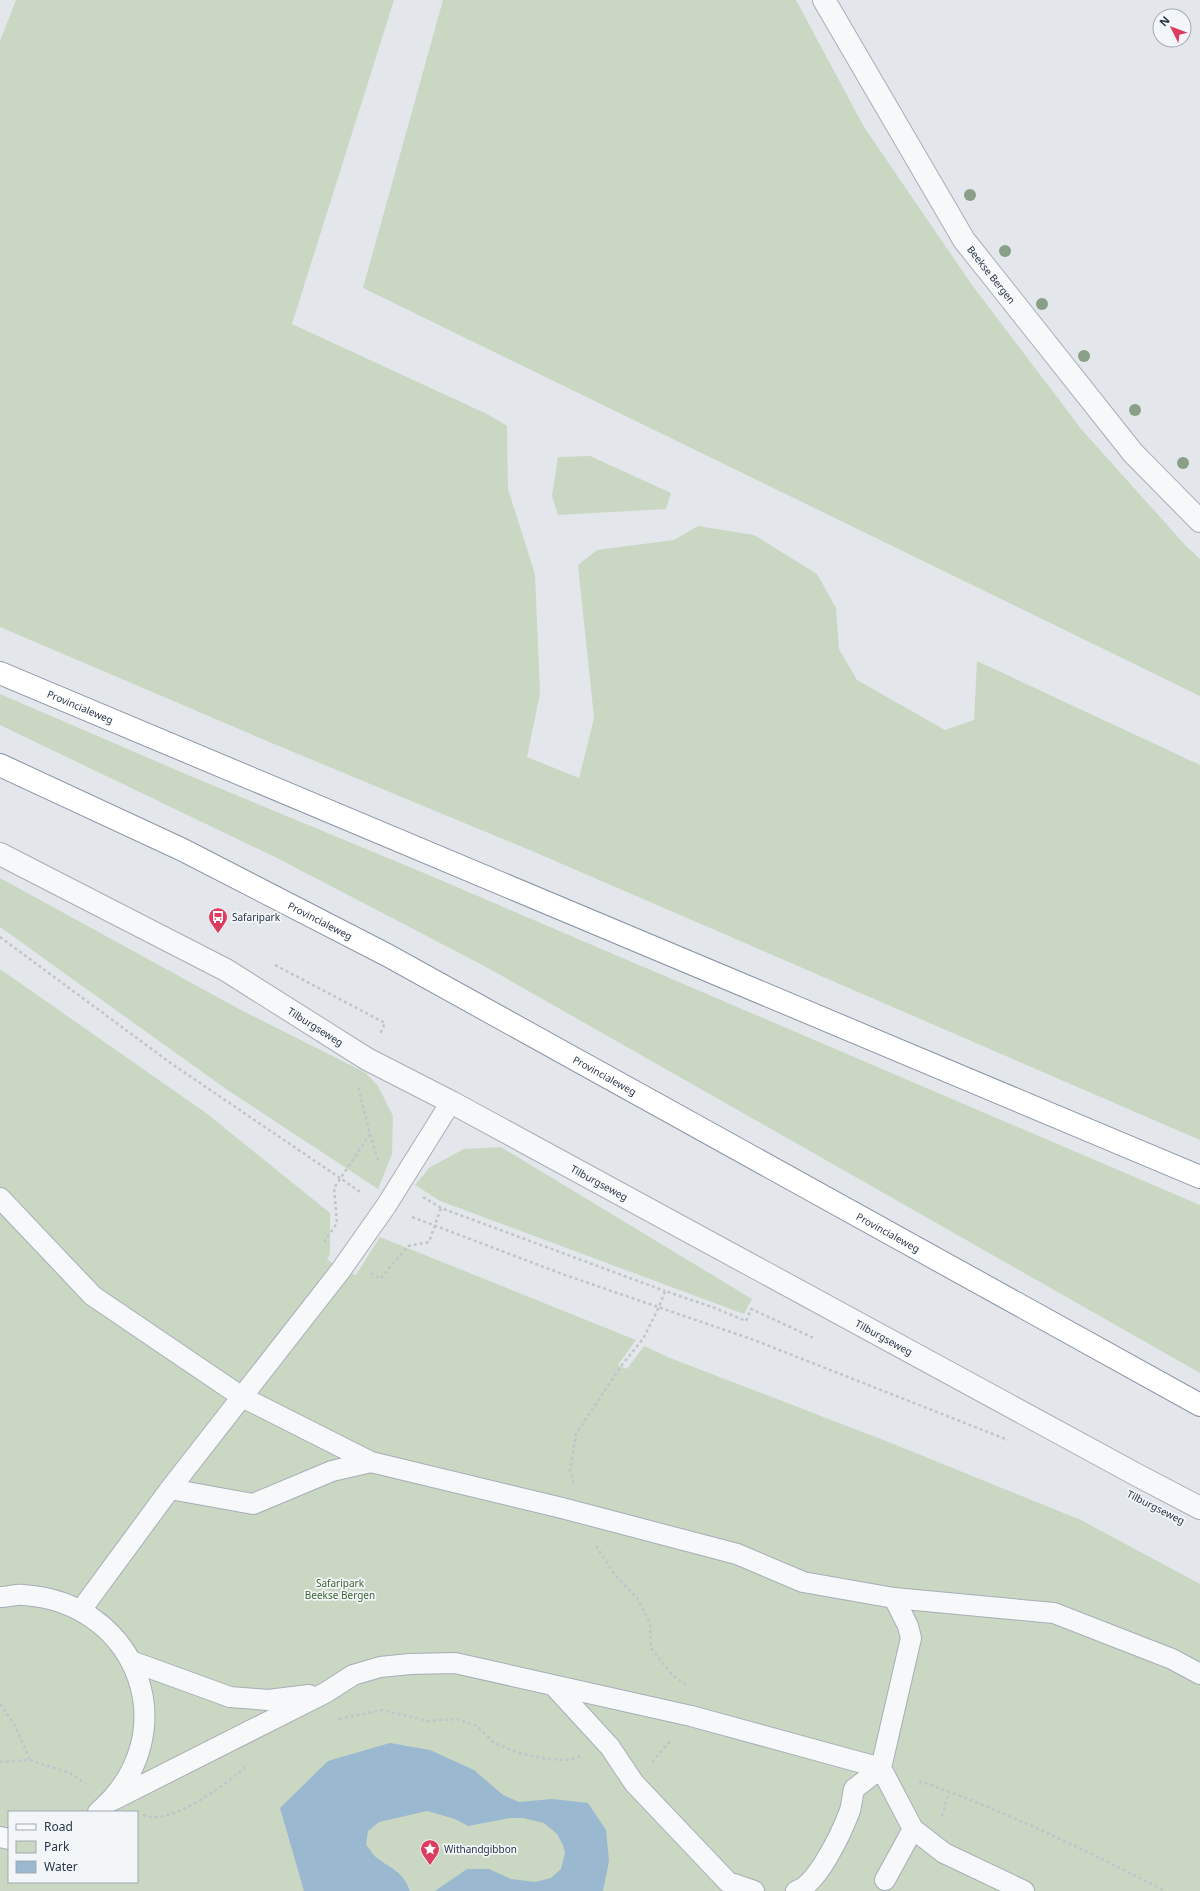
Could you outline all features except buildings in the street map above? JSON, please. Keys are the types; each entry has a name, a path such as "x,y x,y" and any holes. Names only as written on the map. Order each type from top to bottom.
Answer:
{"highway":[{"name":"Provincialeweg","path":"0,673 1200,1178"},
{"name":"Provincialeweg","path":"0,765 183,850 387,955 1200,1405"}],"street":[{"name":"Beekse Bergen","path":"824,0 964,240 1133,452 1200,521"},
{"name":"Tilburgseweg","path":"0,854 226,970 368,1059 451,1102 1200,1508"}],"lane":[{"path":"81,1610 170,1489 341,1270 386,1206 451,1102"},
{"path":"0,1198 93,1296 242,1397 372,1462 562,1508 737,1554 803,1582 894,1598 1054,1613 1172,1659 1200,1674"},
{"path":"170,1489 253,1504 332,1471 372,1462"},
{"path":"0,1598 23,1595 53,1599 81,1610 101,1623 118,1641 131,1661 140,1684 144,1708 143,1733 138,1757 127,1780 105,1806"},
{"path":"796,1891 803,1889 821,1869 850,1812 854,1789 881,1768 911,1638 908,1626 894,1598"},
{"path":"131,1661 230,1697 268,1700 325,1693"},
{"path":"105,1806 325,1693 354,1675 380,1667 410,1664 455,1663 691,1716 881,1768 913,1829 944,1853 1024,1891"},
{"path":"554,1686 610,1747 634,1783 728,1882 754,1891"},
{"path":"885,1880 913,1829"}],"path":[{"path":"0,937 172,1064 340,1179 386,1206 565,1275 754,1340 1010,1440"},
{"path":"273,964 385,1023 357,1083 381,1170 441,1208 712,1307 746,1321 751,1309 814,1338"},
{"path":"321,1247 337,1224 334,1188 370,1134"},
{"path":"659,1307 665,1291"},
{"path":"0,1704 14,1724 30,1760"},
{"path":"337,1719 382,1710 428,1721 457,1719 476,1726 494,1743 522,1754 548,1759 568,1760 610,1747"},
{"path":"0,1762 30,1760 70,1773 105,1806"},
{"path":"138,1813 148,1818 180,1812 232,1779 249,1764"},
{"path":"881,1768 963,1796 1098,1857 1165,1891"}],"green space":[{"path":"16,0 394,0 292,324 487,414 507,426 508,489 535,574 540,693 527,757 579,778 594,718 578,565 597,550 674,540 698,526 754,535 817,574 836,608 839,649 857,680 945,730 974,720 977,661 1200,765 1200,1140 532,851 274,744 0,627 0,41"},
{"path":"443,0 796,0 864,127 972,285 1082,430 1186,546 1200,559 1200,696 363,288"},
{"path":"590,456 671,493 666,509 558,515 552,496 558,457"},
{"path":"0,694 188,775 424,873 1200,1205 1200,1373 488,968 277,858 0,725"},
{"path":"0,878 239,1009 366,1073 378,1086 393,1116 392,1154 378,1189 226,1089 0,927"},
{"name":"Safaripark Beekse Bergen","path":"0,969 206,1113 330,1213 330,1254 327,1259 341,1270 356,1275 380,1237 636,1340 618,1365 627,1369 644,1346 670,1358 886,1441 1081,1520 1200,1584 1200,1891 0,1891"},
{"path":"501,1147 752,1299 744,1314 440,1201 415,1185 430,1167 464,1149"}],"water":[{"path":"390,1743 430,1750 474,1770 503,1795 519,1802 552,1799 588,1803 606,1830 609,1861 603,1891 435,1891 467,1869 489,1869 511,1879 535,1882 551,1878 561,1869 565,1853 563,1845 557,1834 544,1823 523,1818 510,1818 468,1826 455,1819 427,1811 379,1822 368,1831 366,1845 376,1857 396,1871 404,1879 410,1891 304,1891 280,1808 328,1761"}],"place":[{"name":"Safaripark","path":"218,934"},
{"name":"Withandgibbon","path":"430,1866"}]}
